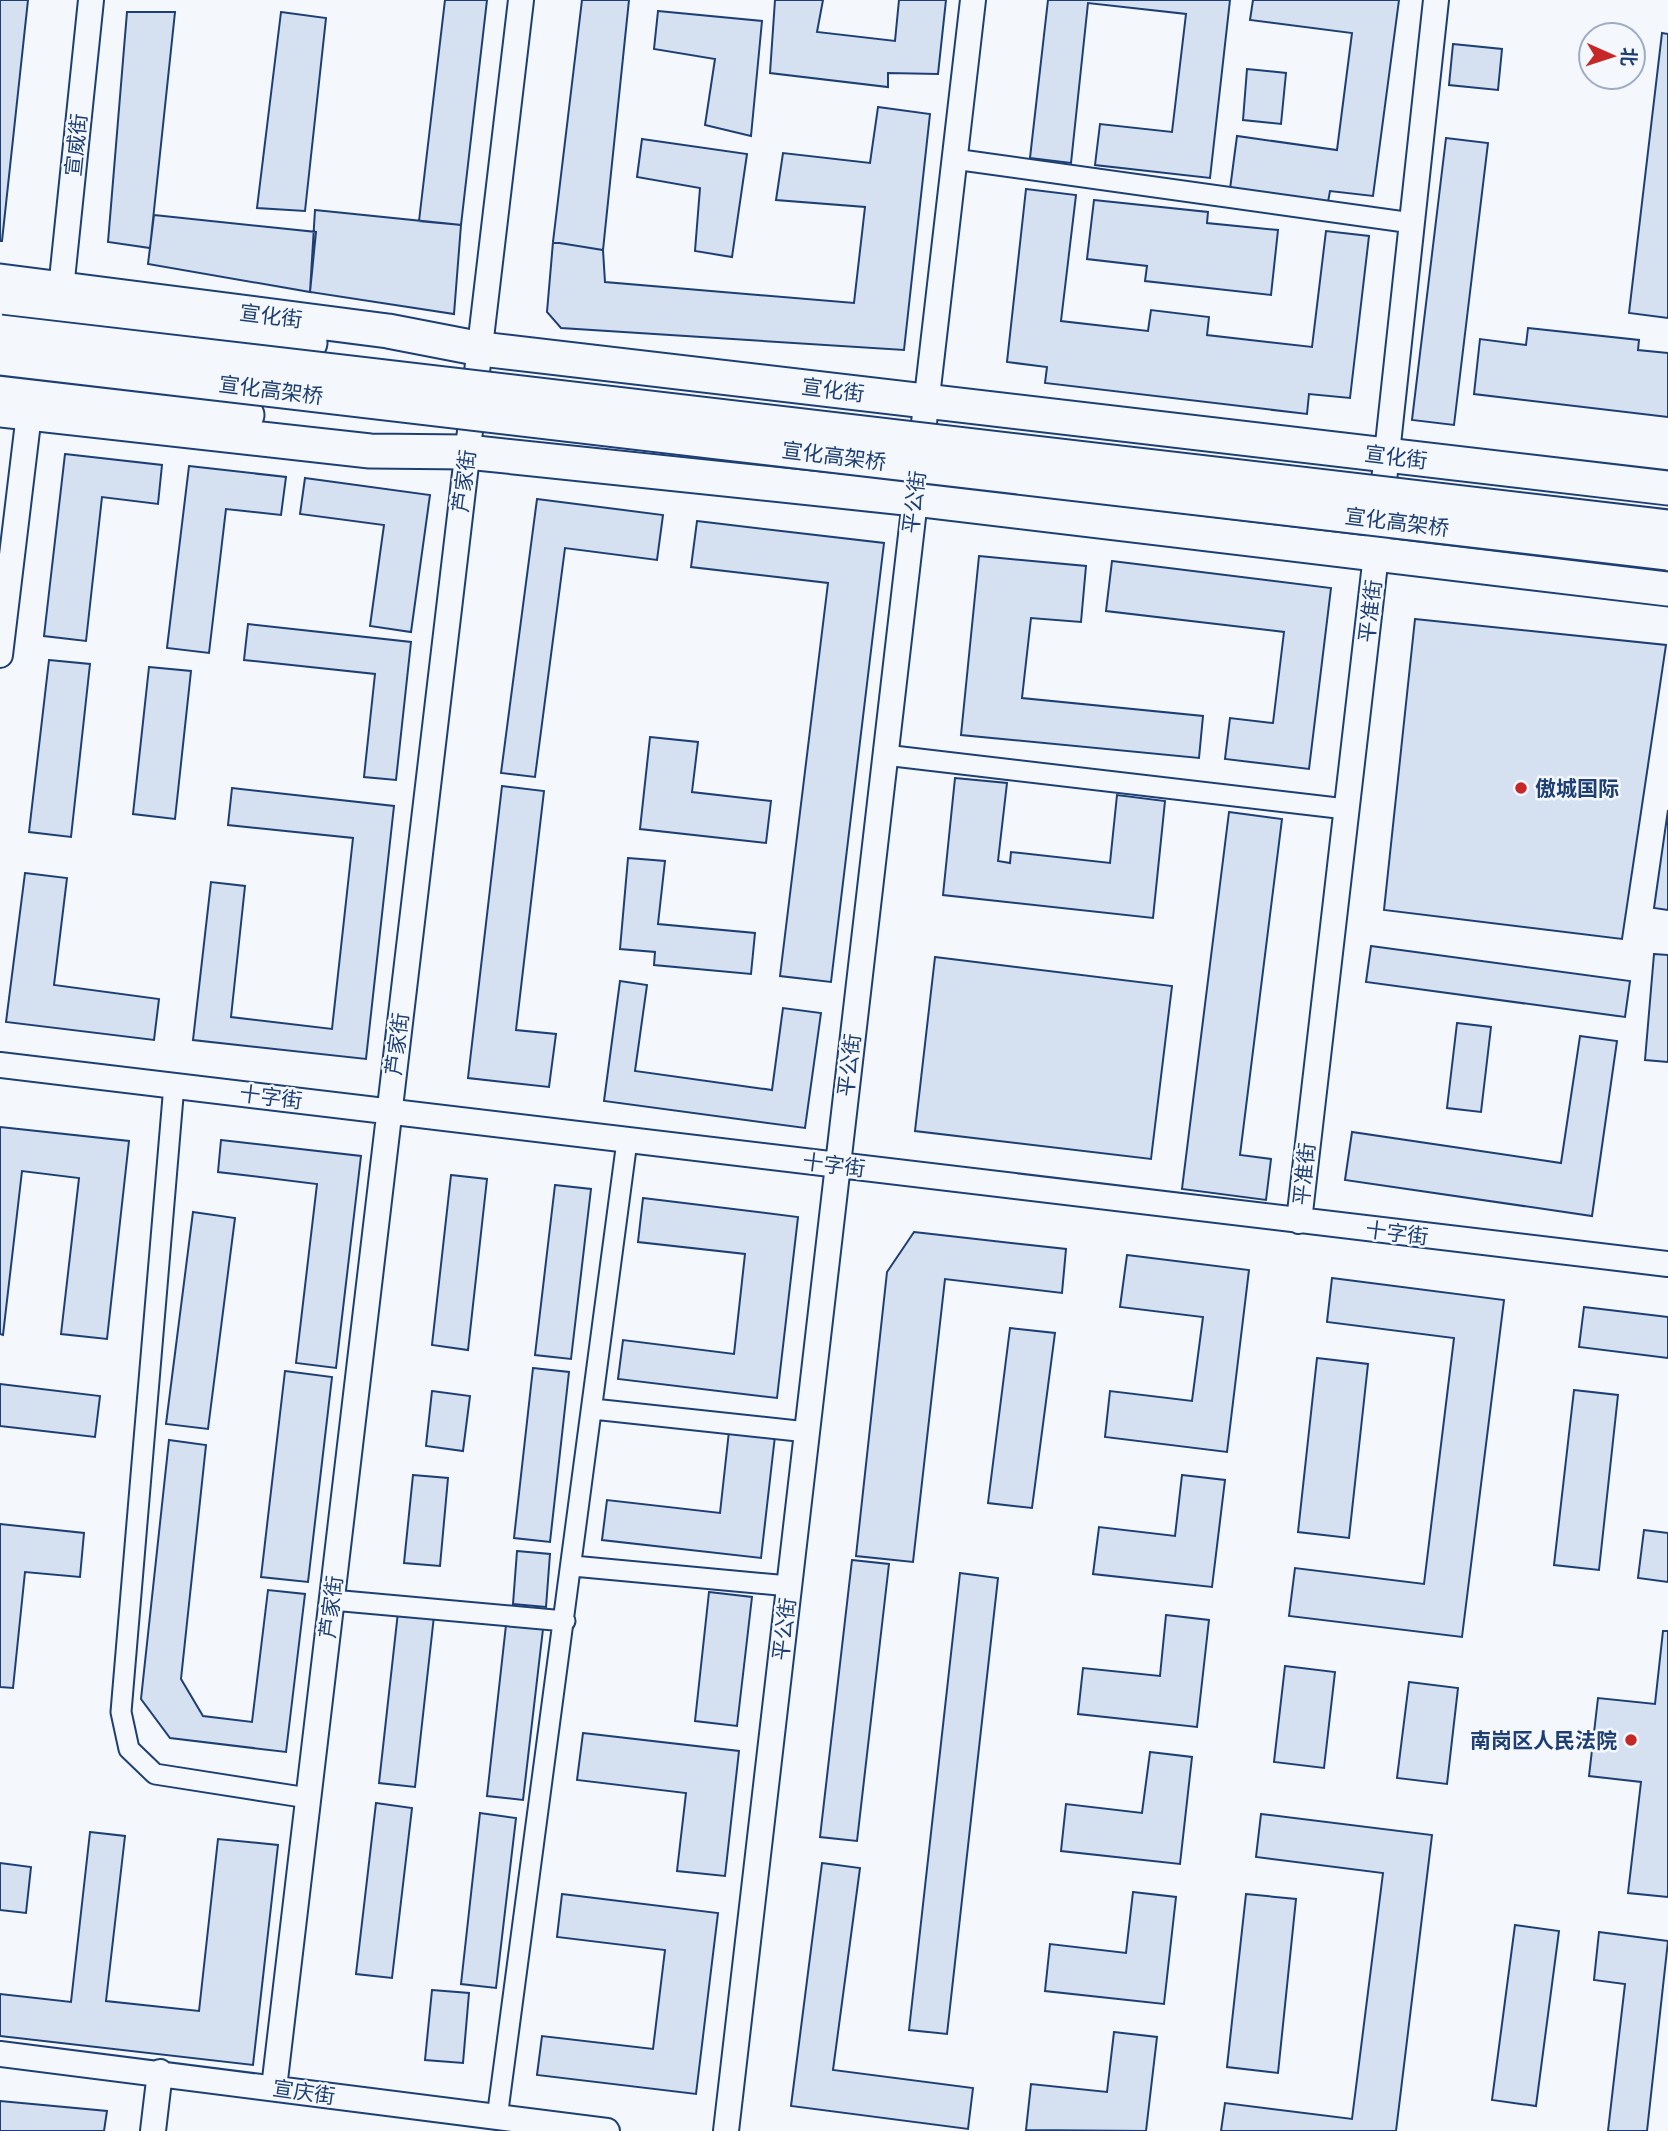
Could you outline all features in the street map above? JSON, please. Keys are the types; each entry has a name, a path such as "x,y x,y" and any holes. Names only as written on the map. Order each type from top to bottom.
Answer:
{"highway":[{"name":"宣化街","path":"0,281 388,331 481,349 1668,488"},
{"path":"0,309 238,337 384,349 481,349"},
{"name":"宣化高架桥","path":"0,332 1668,527"},
{"name":"宣化高架桥","path":"0,358 1668,553"},
{"path":"0,384 371,432 467,452"},
{"path":"14,412 370,451 467,452 915,499 1668,589"}],"street":[{"name":"宣威街","path":"61,289 91,0"},
{"name":"芦家街","path":"274,2088 521,0"},
{"name":"平公街","path":"726,2131 973,0"},
{"name":"平准街","path":"1299,1221 1376,555 1436,0"},
{"path":"954,159 1412,223"},
{"path":"0,655 14,412"},
{"path":"885,755 1346,810"},
{"name":"十字街","path":"0,1065 1668,1264"},
{"path":"174,1085 121,1712 129,1749 155,1774 308,1798"},
{"path":"497,2118 573,1566 627,1141"},
{"path":"593,1409 807,1432"},
{"path":"573,1566 789,1586"},
{"path":"331,1600 565,1621"},
{"name":"宣庆街","path":"0,2054 160,2072 607,2131"},
{"path":"153,2131 160,2072"}],"building":[{"path":"0,0 28,0 2,241 0,241"},
{"path":"445,0 487,0 461,225 419,221"},
{"path":"582,0 629,0 603,250 553,242"},
{"path":"775,0 823,0 817,32 895,41 899,0 946,0 938,74 888,73 888,87 770,73"},
{"path":"1048,0 1230,0 1210,178 1095,165 1100,124 1172,132 1186,14 1088,3 1071,163 1030,158"},
{"path":"1253,0 1399,0 1373,196 1330,191 1328,202 1230,189 1237,136 1337,150 1352,33 1250,20"},
{"path":"658,11 762,21 751,136 705,125 715,59 654,49"},
{"path":"127,12 175,12 150,248 108,242"},
{"path":"281,12 326,18 305,211 257,208"},
{"path":"1662,33 1668,34 1668,318 1629,313"},
{"path":"1453,44 1502,49 1498,90 1449,85"},
{"path":"1247,69 1286,73 1281,124 1243,120"},
{"path":"878,107 930,114 904,350 561,328 547,312 553,242 603,250 605,282 854,303 865,207 776,200 783,153 870,163"},
{"path":"1446,138 1488,143 1454,425 1412,420"},
{"path":"642,139 747,154 732,257 695,251 700,188 637,177"},
{"path":"1026,189 1076,195 1061,321 1148,331 1151,310 1209,317 1207,335 1312,347 1326,231 1369,236 1350,398 1309,394 1307,414 1045,383 1047,367 1007,362"},
{"path":"1094,200 1208,212 1207,223 1278,230 1271,295 1145,281 1147,266 1087,259"},
{"path":"315,210 461,225 454,314 310,292"},
{"path":"154,215 316,232 310,292 148,264"},
{"path":"1528,328 1639,340 1638,350 1668,353 1668,417 1474,394 1480,339 1526,345"},
{"path":"65,454 162,465 158,504 102,497 86,641 44,636"},
{"path":"189,466 286,477 281,515 226,509 209,653 167,648"},
{"path":"305,478 430,495 411,632 370,626 384,525 300,514"},
{"path":"537,499 663,515 657,560 565,548 535,777 501,773"},
{"path":"697,521 884,543 831,982 780,976 828,583 691,567"},
{"path":"979,556 1086,566 1081,622 1031,618 1022,698 1203,716 1199,758 961,735"},
{"path":"1112,561 1331,588 1309,769 1225,759 1230,718 1273,723 1284,632 1106,611"},
{"name":"傲城国际","path":"1415,619 1666,645 1622,939 1384,910"},
{"path":"248,624 411,642 396,780 364,777 375,674 244,660"},
{"path":"49,660 90,664 71,837 29,832"},
{"path":"149,667 191,671 175,819 133,814"},
{"path":"650,737 698,742 692,792 771,801 766,843 640,829"},
{"path":"955,778 1007,783 998,861 1010,863 1011,852 1110,863 1117,795 1165,801 1153,918 943,895"},
{"path":"502,786 544,791 516,1030 556,1034 549,1087 468,1078"},
{"path":"232,788 394,806 366,1059 193,1040 211,882 245,886 231,1017 332,1029 353,838 228,825"},
{"path":"1668,810 1668,910 1654,908"},
{"path":"1229,812 1282,819 1240,1155 1271,1159 1266,1200 1182,1189"},
{"path":"628,858 665,861 658,924 755,933 751,974 654,965 655,952 620,949"},
{"path":"25,873 67,878 54,985 159,999 154,1040 6,1022"},
{"path":"1371,946 1630,981 1625,1017 1366,982"},
{"path":"1654,954 1668,955 1668,1062 1645,1060"},
{"path":"935,957 1172,986 1151,1159 915,1131"},
{"path":"620,981 647,985 635,1071 772,1090 783,1008 821,1013 805,1128 604,1101"},
{"path":"1457,1023 1491,1027 1481,1112 1447,1108"},
{"path":"1580,1036 1617,1041 1592,1216 1345,1180 1352,1132 1561,1163"},
{"path":"0,1127 129,1141 107,1339 61,1334 79,1178 22,1171 3,1335 0,1334"},
{"path":"221,1140 361,1156 336,1368 296,1363 317,1184 218,1172"},
{"path":"451,1175 487,1179 468,1350 432,1345"},
{"path":"555,1185 591,1189 571,1359 535,1355"},
{"path":"643,1198 798,1217 777,1398 618,1379 623,1340 734,1354 745,1254 638,1242"},
{"path":"193,1212 235,1218 208,1429 166,1424"},
{"path":"914,1232 1066,1249 1062,1293 945,1279 913,1562 856,1556 887,1272"},
{"path":"1127,1255 1249,1270 1227,1452 1105,1437 1110,1391 1192,1401 1203,1317 1120,1307"},
{"path":"1332,1278 1504,1300 1462,1637 1289,1616 1295,1568 1424,1584 1454,1338 1327,1322"},
{"path":"1584,1307 1668,1317 1668,1358 1579,1347"},
{"path":"1010,1328 1055,1333 1032,1508 988,1503"},
{"path":"1317,1358 1368,1364 1349,1538 1298,1532"},
{"path":"533,1368 569,1372 550,1542 514,1538"},
{"path":"285,1371 332,1377 308,1582 261,1577"},
{"path":"0,1384 100,1396 95,1437 0,1426"},
{"path":"1574,1390 1618,1395 1599,1570 1554,1565"},
{"path":"432,1391 470,1396 463,1451 426,1446"},
{"path":"729,1431 775,1436 761,1558 602,1540 607,1500 720,1513"},
{"path":"169,1440 206,1445 181,1679 203,1716 252,1722 268,1590 305,1594 286,1752 170,1738 141,1699"},
{"path":"413,1475 448,1478 440,1566 404,1563"},
{"path":"1182,1475 1225,1480 1212,1587 1093,1574 1099,1527 1175,1536"},
{"path":"0,1524 84,1533 80,1577 25,1572 13,1688 0,1687"},
{"path":"1644,1530 1668,1533 1668,1582 1638,1578"},
{"path":"517,1551 550,1554 546,1607 513,1604"},
{"path":"852,1560 889,1564 857,1841 820,1837"},
{"path":"960,1573 998,1578 947,2034 909,2030"},
{"path":"709,1592 752,1597 737,1726 695,1721"},
{"path":"398,1612 434,1616 415,1787 379,1783"},
{"path":"1166,1615 1209,1620 1197,1727 1078,1714 1083,1668 1160,1676"},
{"path":"506,1625 543,1629 523,1800 487,1796"},
{"name":"南岗区人民法院","path":"1663,1631 1668,1631 1668,1897 1628,1893 1641,1782 1589,1776 1598,1698 1655,1704"},
{"path":"1285,1666 1335,1672 1324,1768 1274,1762"},
{"path":"1409,1682 1458,1688 1447,1784 1397,1778"},
{"path":"583,1733 739,1751 725,1876 677,1871 686,1793 577,1780"},
{"path":"1150,1752 1192,1757 1180,1864 1061,1851 1066,1804 1142,1813"},
{"path":"376,1803 412,1808 392,1978 356,1974"},
{"path":"480,1813 516,1818 496,1988 461,1984"},
{"path":"1261,1814 1432,1835 1396,2131 1221,2131 1225,2103 1352,2119 1383,1873 1256,1857"},
{"path":"90,1832 125,1836 106,2001 199,2011 218,1839 278,1845 253,2065 0,2036 0,1994 71,2002"},
{"path":"0,1863 31,1867 26,1913 0,1910"},
{"path":"822,1863 860,1868 833,2070 973,2088 968,2129 791,2106"},
{"path":"1133,1892 1176,1897 1164,2004 1045,1991 1050,1944 1126,1953"},
{"path":"562,1894 718,1913 696,2094 537,2075 542,2036 653,2049 665,1950 557,1937"},
{"path":"1246,1894 1296,1899 1278,2073 1227,2067"},
{"path":"1515,1925 1559,1931 1536,2106 1492,2100"},
{"path":"1599,1932 1668,1941 1647,2131 1608,2131 1625,1984 1594,1980"},
{"path":"432,1990 469,1993 463,2063 425,2060"},
{"path":"1114,2032 1157,2037 1146,2131 1026,2130 1031,2084 1107,2092"},
{"path":"0,2101 107,2111 104,2131 0,2131"}],"place":[{"name":"傲城国际","path":"1521,788"},
{"name":"南岗区人民法院","path":"1631,1740"}]}
